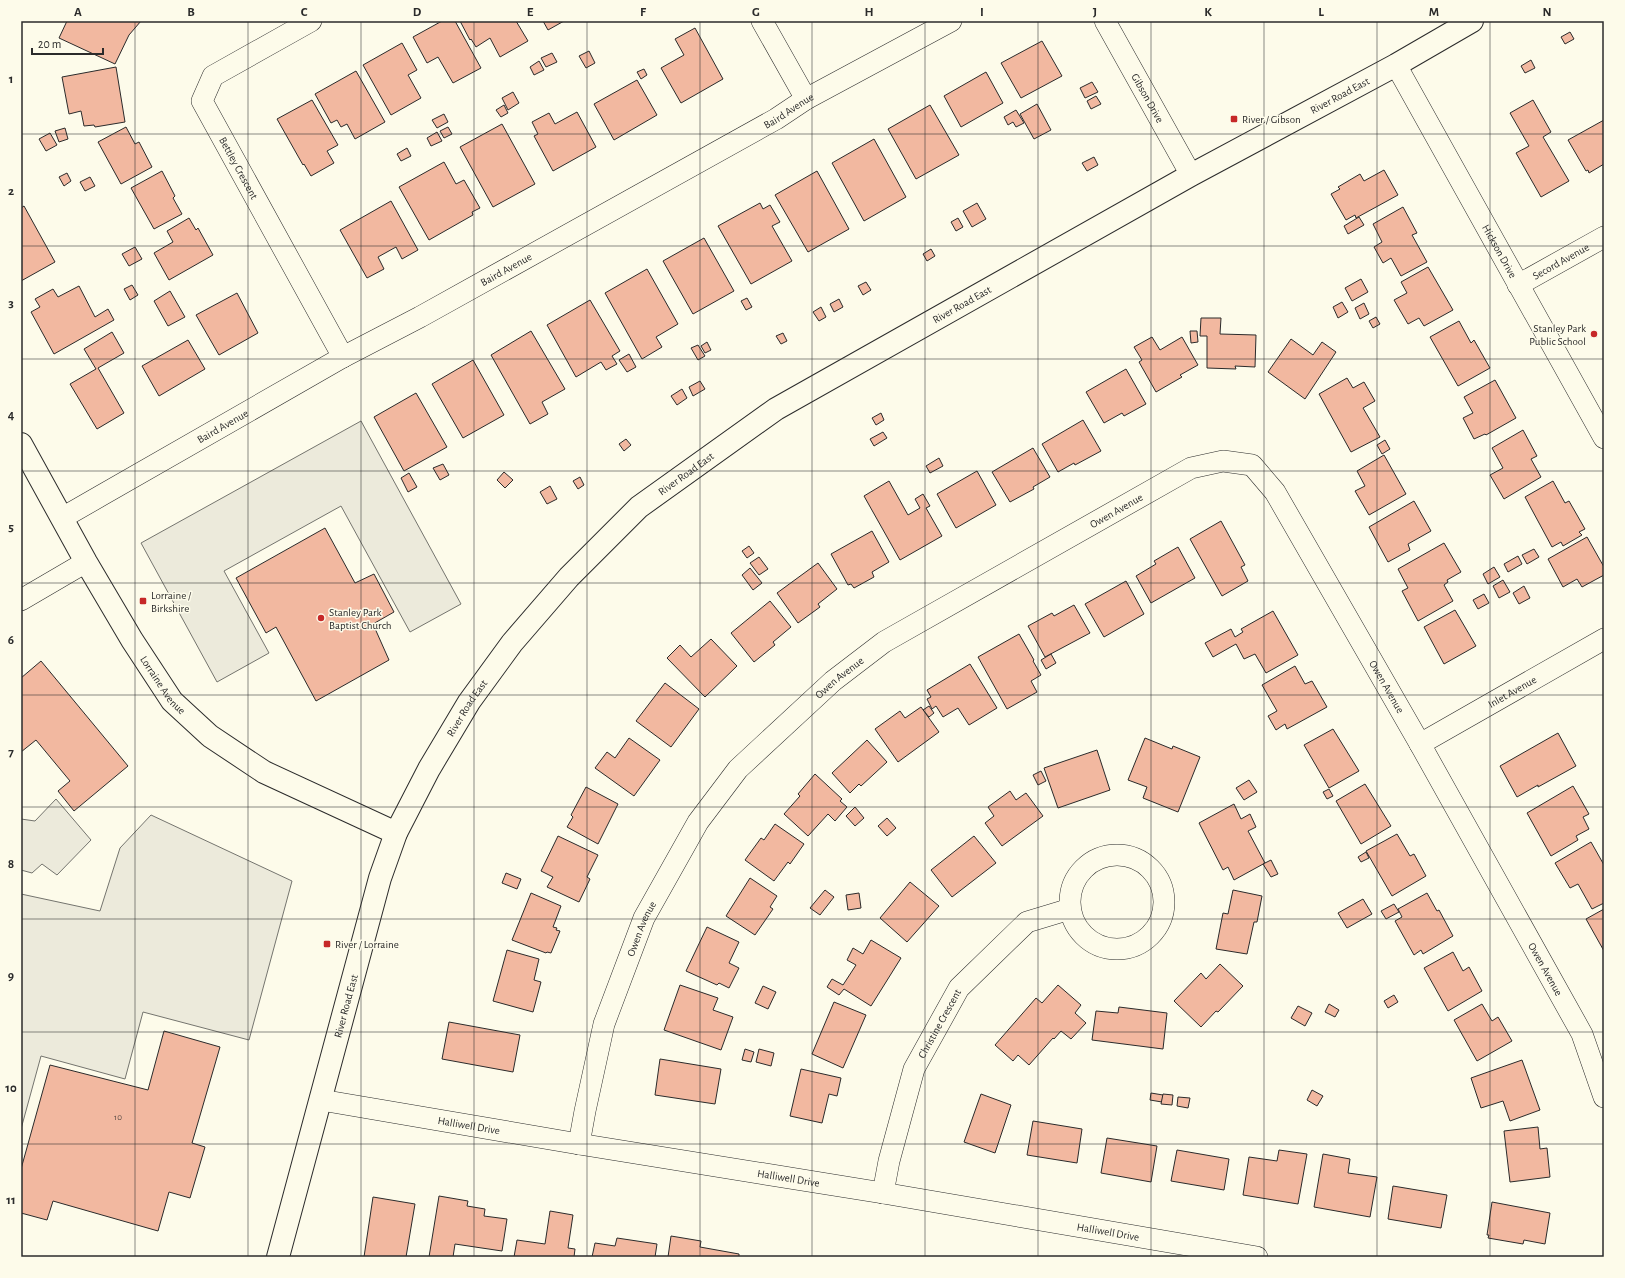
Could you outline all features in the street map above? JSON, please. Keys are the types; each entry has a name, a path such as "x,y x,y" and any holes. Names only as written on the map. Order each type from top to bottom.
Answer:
{"street":[{"name":"Bettley Crescent","path":"311,21 213,76 202,101 343,357"},
{"path":"762,21 806,99"},
{"name":"Baird Avenue","path":"62,518 343,357 434,309 776,119 806,99 951,21"},
{"name":"Gibson Drive","path":"1105,21 1191,175"},
{"name":"River Road East","path":"278,1257 380,878 396,833 429,769 469,702 512,643 568,577 639,507 776,409 1191,175 1396,65 1472,21"},
{"name":"Hickson Drive","path":"1396,65 1604,438"},
{"name":"Secord Avenue","path":"1518,285 1604,237"},
{"name":"Lorraine Avenue","path":"21,444 86,562 132,640 172,701 210,736 264,772 396,833"},
{"name":"Owen Avenue","path":"579,1144 604,1024 644,918 698,822 738,769 833,681 884,642 1191,468 1223,461 1252,465 1275,492 1420,744 1582,1034 1604,1097"},
{"path":"21,600 86,562"},
{"name":"Inlet Avenue","path":"1420,744 1604,639"},
{"path":"1107,855 1128,855 1144,862 1157,875 1164,890 1165,906 1161,922 1149,938 1135,947 1112,950 1095,945 1085,938 1075,924 1070,909 1070,894 1076,878 1092,862 1107,855"},
{"name":"Christine Crescent","path":"883,1193 889,1161 914,1069 959,988 1027,922 1070,909"},
{"name":"Halliwell Drive","path":"321,1100 579,1144 883,1193 1257,1257"}],"shaded area":[{"path":"361,421 461,604 410,632 341,506 224,571 269,653 217,682 141,543"},
{"path":"56,799 91,840 57,875 42,864 32,873 21,870 21,819 35,821"},
{"path":"151,815 292,881 249,1040 143,1012 125,1079 41,1056 21,1129 21,894 100,911 120,848"}],"building":[{"path":"67,21 141,21 129,35 115,64 59,38"},
{"path":"442,21 455,21 481,68 453,83 438,57 427,63 413,37"},
{"path":"460,21 516,21 528,41 500,57 490,38 476,47 471,39 470,40"},
{"path":"543,21 564,21 548,30"},
{"path":"695,28 723,79 681,103 661,68 684,55 675,39"},
{"path":"1570,32 1574,39 1565,44 1561,37"},
{"path":"1042,41 1062,76 1021,98 1001,63"},
{"path":"402,43 417,70 408,75 421,98 391,115 363,65"},
{"path":"589,51 595,63 586,68 579,56"},
{"path":"552,53 557,62 546,67 541,58"},
{"path":"1531,60 1535,68 1525,73 1521,66"},
{"path":"539,61 544,70 534,75 530,67"},
{"path":"116,67 125,122 95,127 94,125 84,126 81,111 69,114 62,77"},
{"path":"644,69 647,75 641,79 637,72"},
{"path":"356,71 385,122 355,139 347,124 341,127 337,120 331,123 315,94"},
{"path":"986,72 1003,103 961,127 944,96"},
{"path":"637,80 657,115 614,140 594,104"},
{"path":"1092,82 1098,92 1085,98 1080,88"},
{"path":"513,92 519,103 508,110 502,98"},
{"path":"1096,96 1101,104 1091,109 1087,101"},
{"path":"312,100 338,145 327,151 334,163 311,176 304,164 303,165 277,119"},
{"path":"1533,100 1551,132 1543,137 1569,181 1541,197 1516,153 1529,146 1510,113"},
{"path":"1037,104 1051,130 1034,139 1020,114"},
{"path":"504,105 508,113 501,117 496,110"},
{"path":"930,105 959,155 916,179 888,129"},
{"path":"1016,110 1024,123 1016,127 1013,122 1008,125 1004,117"},
{"path":"577,112 596,147 553,171 534,136 538,134 532,122 549,113 555,124"},
{"path":"444,114 448,122 437,128 432,120"},
{"path":"1604,120 1604,164 1589,173 1588,170 1586,171 1568,140"},
{"path":"502,124 535,184 493,207 460,147"},
{"path":"126,127 135,144 139,142 152,167 121,184 98,142"},
{"path":"448,127 452,134 444,138 440,131"},
{"path":"65,128 68,139 59,142 55,131"},
{"path":"437,132 442,141 431,146 427,138"},
{"path":"50,133 57,145 46,151 39,139"},
{"path":"874,139 906,197 864,221 832,163"},
{"path":"407,148 411,156 401,161 397,154"},
{"path":"1094,157 1098,165 1087,171 1082,163"},
{"path":"444,162 456,184 464,180 480,208 472,212 473,215 429,240 399,187"},
{"path":"1384,170 1398,195 1356,218 1355,215 1346,220 1331,194 1340,189 1338,187 1360,174 1364,181"},
{"path":"162,171 175,196 173,198 182,214 154,229 131,188"},
{"path":"817,171 849,229 808,252 775,195"},
{"path":"67,173 71,181 64,186 59,177"},
{"path":"90,177 95,186 85,191 80,182"},
{"path":"391,201 418,250 402,259 396,247 378,257 384,269 367,278 340,230"},
{"path":"760,203 763,209 770,205 780,222 772,226 792,261 751,284 718,226"},
{"path":"977,203 986,219 972,227 963,211"},
{"path":"24,206 55,262 21,281 21,208"},
{"path":"1403,207 1417,233 1412,235 1427,262 1401,276 1391,258 1383,263 1374,247 1382,242 1373,224"},
{"path":"1359,217 1364,225 1348,234 1344,226"},
{"path":"189,218 196,230 198,228 213,255 169,280 154,253 173,242 167,231"},
{"path":"958,218 963,227 956,231 951,222"},
{"path":"704,238 734,291 693,314 663,261"},
{"path":"135,247 142,259 129,266 122,254"},
{"path":"931,249 935,256 927,261 923,254"},
{"path":"1428,267 1453,310 1424,326 1419,318 1408,324 1394,300 1407,293 1401,282"},
{"path":"647,269 678,324 656,337 662,347 642,359 605,293"},
{"path":"1361,279 1368,292 1352,301 1345,288"},
{"path":"866,282 871,290 863,295 858,286"},
{"path":"132,285 138,295 130,300 124,289"},
{"path":"79,286 95,317 108,309 114,320 54,354 31,312 40,307 35,299 53,289 58,297"},
{"path":"170,291 185,317 168,326 154,301"},
{"path":"237,293 258,333 219,355 196,315"},
{"path":"747,298 752,307 746,310 741,301"},
{"path":"839,299 843,307 834,312 830,304"},
{"path":"590,300 620,351 612,356 617,364 606,370 601,362 576,377 547,325"},
{"path":"1342,302 1348,312 1338,318 1333,307"},
{"path":"1364,303 1369,314 1360,319 1355,308"},
{"path":"821,307 826,317 819,321 813,312"},
{"path":"1376,317 1380,324 1373,328 1369,321"},
{"path":"1201,318 1221,318 1220,334 1256,335 1255,367 1235,366 1236,369 1207,368 1207,336 1200,336"},
{"path":"1459,321 1471,343 1474,340 1490,368 1458,386 1430,337"},
{"path":"531,331 565,389 542,402 548,414 530,424 491,355"},
{"path":"1190,331 1197,331 1198,342 1191,343"},
{"path":"112,332 124,353 98,368 124,413 97,429 70,384 96,369 84,349"},
{"path":"783,333 787,341 781,344 776,336"},
{"path":"1152,337 1160,350 1182,337 1198,365 1180,375 1182,377 1156,392 1139,362 1142,360 1134,347"},
{"path":"1291,339 1313,355 1322,342 1336,352 1305,399 1268,372"},
{"path":"188,340 205,369 159,396 142,366"},
{"path":"707,342 711,350 705,353 701,346"},
{"path":"698,345 705,356 698,360 691,348"},
{"path":"629,354 636,367 627,372 619,360"},
{"path":"473,360 504,415 463,438 432,384"},
{"path":"1126,369 1146,404 1124,416 1122,413 1104,423 1086,392"},
{"path":"1347,378 1353,388 1364,382 1375,401 1363,408 1380,437 1351,452 1319,394"},
{"path":"1495,380 1516,418 1486,435 1485,434 1474,439 1463,418 1473,413 1464,397"},
{"path":"700,381 705,389 693,396 689,387"},
{"path":"682,389 687,398 677,405 671,396"},
{"path":"416,393 447,447 404,471 374,417"},
{"path":"881,413 884,420 876,425 872,418"},
{"path":"1083,420 1101,451 1058,472 1042,444"},
{"path":"1523,430 1537,456 1531,459 1541,477 1504,499 1490,475 1503,468 1492,448"},
{"path":"883,432 887,438 874,446 870,439"},
{"path":"626,439 631,445 624,451 619,444"},
{"path":"1385,440 1390,449 1382,454 1377,445"},
{"path":"1033,448 1050,477 1033,487 1034,489 1010,502 992,472"},
{"path":"1384,455 1406,494 1369,515 1355,491 1365,486 1357,471"},
{"path":"939,458 943,466 930,473 926,466"},
{"path":"443,464 449,475 440,480 433,468"},
{"path":"977,471 996,505 956,528 937,494"},
{"path":"504,472 513,480 505,488 497,480"},
{"path":"409,473 417,487 408,492 401,478"},
{"path":"580,477 584,485 578,489 573,481"},
{"path":"889,481 908,515 920,508 915,499 923,494 930,506 926,508 942,536 900,560 864,496"},
{"path":"1553,481 1565,503 1569,501 1585,529 1579,532 1582,535 1563,546 1561,542 1552,547 1525,497"},
{"path":"550,486 557,499 547,504 540,492"},
{"path":"1414,501 1431,531 1408,544 1410,550 1388,562 1369,527"},
{"path":"1221,521 1245,565 1241,567 1248,581 1222,596 1190,539"},
{"name":"Stanley Park Baptist Church","path":"325,528 355,583 374,574 394,612 373,624 389,660 316,701 276,627 266,633 236,578"},
{"path":"872,531 889,562 872,572 874,577 854,588 851,584 848,585 831,554"},
{"path":"1587,537 1604,567 1604,575 1582,587 1577,579 1563,587 1548,559"},
{"path":"1444,543 1461,572 1447,580 1448,582 1444,585 1453,601 1418,621 1402,591 1408,588 1398,569"},
{"path":"749,546 754,553 747,558 742,551"},
{"path":"1178,547 1195,578 1151,603 1136,576 1156,564 1154,561"},
{"path":"1534,549 1539,557 1527,564 1522,555"},
{"path":"1518,556 1522,564 1508,572 1504,564"},
{"path":"759,557 768,569 759,575 750,563"},
{"path":"818,563 837,589 818,604 820,607 798,623 777,593"},
{"path":"1494,567 1500,577 1488,584 1483,574"},
{"path":"750,568 762,583 753,590 742,575"},
{"path":"1503,580 1510,592 1499,598 1493,586"},
{"path":"1126,581 1144,614 1104,637 1085,604"},
{"path":"1524,586 1530,598 1519,604 1513,593"},
{"path":"1484,594 1489,603 1478,609 1473,600"},
{"path":"770,601 791,627 773,642 775,645 754,662 731,633"},
{"path":"1074,605 1090,633 1045,657 1028,626 1052,613 1054,616"},
{"path":"1455,610 1476,646 1444,664 1424,627"},
{"path":"1273,611 1298,655 1266,673 1255,654 1244,659 1236,644 1213,657 1205,643 1231,629 1235,637 1243,632 1241,629"},
{"path":"1019,634 1041,675 1031,681 1037,692 1007,709 978,657"},
{"path":"711,639 737,666 705,697 667,658 680,645 691,657"},
{"path":"1051,654 1056,663 1046,669 1041,660"},
{"path":"41,661 128,766 74,811 58,791 70,781 36,740 21,752 21,678"},
{"path":"970,664 997,708 969,725 958,708 943,717 936,706 932,709 927,699 931,697 927,690"},
{"path":"1295,666 1305,684 1312,681 1327,707 1287,729 1285,724 1276,730 1268,716 1277,711 1262,685"},
{"path":"665,683 699,709 671,747 636,721"},
{"path":"929,706 934,713 929,717 923,710"},
{"path":"921,707 939,732 898,762 875,729 900,711 905,718"},
{"path":"1333,729 1359,771 1329,788 1304,745"},
{"path":"1558,733 1576,766 1517,797 1500,766"},
{"path":"629,738 660,760 634,796 595,768 607,752 615,758"},
{"path":"1145,738 1172,749 1173,746 1200,757 1178,812 1143,798 1147,787 1128,780"},
{"path":"867,740 887,762 861,786 859,784 850,793 832,773"},
{"path":"1097,750 1110,790 1058,808 1044,768"},
{"path":"1041,771 1046,781 1038,785 1033,775"},
{"path":"815,774 842,799 840,801 847,807 835,821 828,814 808,836 784,814 800,796 798,794"},
{"path":"1249,780 1257,792 1244,800 1236,788"},
{"path":"1365,784 1391,826 1361,844 1336,801"},
{"path":"1573,786 1589,814 1583,817 1589,829 1576,836 1578,840 1551,856 1527,813"},
{"path":"586,787 618,804 598,844 567,827 573,817 571,815"},
{"path":"1329,789 1333,796 1327,799 1323,792"},
{"path":"1010,791 1016,800 1026,793 1043,816 1002,846 985,823 994,816 988,807"},
{"path":"1234,804 1241,819 1250,814 1256,827 1248,831 1265,863 1234,880 1228,867 1223,870 1199,823"},
{"path":"855,807 864,818 855,826 846,816"},
{"path":"887,818 896,828 887,836 878,826"},
{"path":"775,824 804,844 790,864 788,862 774,881 745,860 761,838 764,840"},
{"path":"1397,834 1410,856 1414,854 1426,876 1392,896 1366,851"},
{"path":"558,836 598,855 587,877 590,879 579,902 547,887 553,877 541,871"},
{"path":"974,836 996,863 952,897 931,870"},
{"path":"1591,842 1604,865 1604,903 1592,909 1578,884 1570,888 1555,863"},
{"path":"1366,852 1369,858 1361,862 1358,857"},
{"path":"1271,860 1278,874 1271,877 1263,864"},
{"path":"506,873 521,879 517,889 502,883"},
{"path":"750,878 777,896 770,907 773,909 755,935 726,916"},
{"path":"910,882 939,906 907,942 880,918"},
{"path":"825,890 834,897 820,915 810,908"},
{"path":"1233,890 1262,896 1257,922 1254,922 1247,954 1216,949 1223,913 1228,914"},
{"path":"531,893 561,906 553,927 560,931 551,953 546,953 512,940"},
{"path":"859,893 861,908 848,910 846,895"},
{"path":"1427,893 1437,911 1439,910 1453,936 1423,954 1421,950 1414,955 1395,921 1402,917 1398,909"},
{"path":"1363,899 1372,914 1347,928 1338,913"},
{"path":"1394,904 1399,912 1386,919 1381,911"},
{"path":"1604,909 1604,951 1586,919"},
{"path":"707,927 739,942 729,963 739,968 729,988 719,983 717,985 686,971"},
{"path":"871,940 901,958 871,1006 844,989 839,995 827,987 832,979 843,985 856,965 847,960 853,948 863,954"},
{"path":"507,950 539,959 534,980 541,982 533,1012 493,1001"},
{"path":"1453,952 1463,971 1469,967 1482,991 1448,1011 1424,968"},
{"path":"1220,964 1243,986 1201,1027 1174,1001 1201,973 1206,979"},
{"path":"680,985 718,998 713,1010 733,1017 721,1050 664,1030"},
{"path":"1058,985 1081,1005 1075,1013 1086,1023 1071,1039 1061,1031 1029,1065 1018,1055 1013,1061 995,1045 1036,998 1042,1003"},
{"path":"763,986 776,992 768,1009 755,1003"},
{"path":"1394,995 1398,1002 1388,1008 1384,1001"},
{"path":"834,1002 866,1015 843,1068 812,1054"},
{"path":"1329,1004 1339,1010 1335,1017 1325,1012"},
{"path":"1482,1004 1492,1021 1498,1017 1512,1041 1477,1061 1454,1020"},
{"path":"1298,1006 1312,1013 1305,1026 1291,1018"},
{"path":"1119,1007 1167,1013 1163,1049 1092,1040 1096,1011 1118,1013"},
{"path":"449,1022 520,1035 513,1072 442,1059"},
{"path":"164,1031 220,1047 192,1143 205,1147 190,1198 169,1192 158,1231 53,1201 47,1220 21,1213 21,1169 50,1065 148,1090"},
{"path":"745,1049 754,1052 751,1062 742,1060"},
{"path":"759,1049 774,1053 771,1066 756,1062"},
{"path":"660,1059 721,1069 715,1104 655,1095"},
{"path":"1522,1060 1540,1110 1510,1121 1503,1101 1481,1108 1471,1078"},
{"path":"801,1069 841,1078 837,1096 829,1094 822,1123 790,1116"},
{"path":"1312,1090 1323,1096 1317,1106 1307,1100"},
{"path":"1151,1093 1163,1095 1162,1102 1150,1100"},
{"path":"981,1094 1011,1105 995,1153 964,1142"},
{"path":"1163,1094 1173,1095 1172,1105 1161,1104"},
{"path":"1178,1097 1190,1098 1188,1108 1177,1106"},
{"path":"1033,1121 1082,1129 1077,1163 1027,1155"},
{"path":"1538,1127 1540,1149 1547,1148 1550,1177 1510,1182 1504,1131"},
{"path":"1107,1138 1157,1146 1151,1182 1101,1173"},
{"path":"1177,1150 1229,1159 1224,1190 1171,1181"},
{"path":"1279,1150 1307,1154 1298,1204 1243,1195 1249,1157 1277,1161"},
{"path":"1323,1154 1350,1159 1348,1173 1377,1177 1370,1217 1314,1207"},
{"path":"1393,1186 1447,1195 1441,1228 1388,1219"},
{"path":"439,1196 468,1201 467,1206 485,1209 484,1216 507,1219 502,1251 455,1244 453,1257 429,1257"},
{"path":"373,1197 415,1204 406,1257 364,1257"},
{"path":"1492,1202 1550,1213 1545,1244 1524,1240 1523,1244 1488,1238 1489,1235 1487,1235"},
{"path":"550,1211 573,1215 568,1248 575,1249 574,1257 514,1257 517,1240 545,1244"},
{"path":"671,1236 701,1241 700,1247 739,1254 739,1257 668,1257"},
{"path":"617,1238 657,1244 655,1257 592,1257 595,1243 615,1246"}],"place":[{"name":"River / Gibson","path":"1234,119"},
{"name":"Stanley Park Public School","path":"1594,334"},
{"name":"Lorraine / Birkshire","path":"143,601"},
{"name":"Stanley Park Baptist Church","path":"321,618"},
{"name":"River / Lorraine","path":"327,944"}]}
